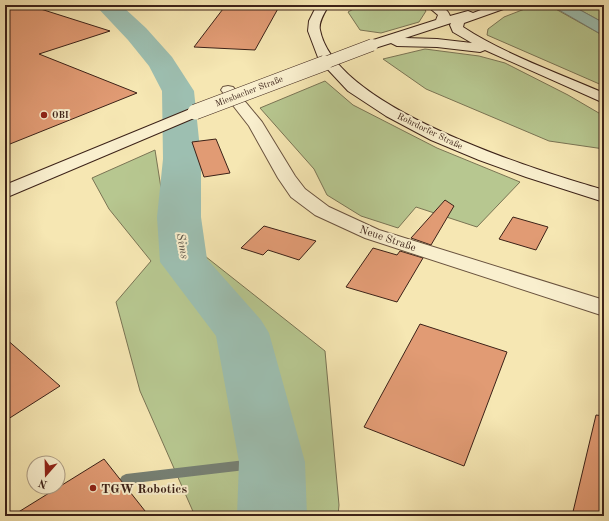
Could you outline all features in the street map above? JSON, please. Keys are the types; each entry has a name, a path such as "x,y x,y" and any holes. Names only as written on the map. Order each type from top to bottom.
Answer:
{"main road":[{"name":"Rohrdorfer Straße","path":"323,5 315,21 314,30 323,54 350,84 373,100 400,117 444,140 494,160 604,196"},
{"path":"432,5 443,12 442,22"},
{"name":"Miesbacher Straße","path":"5,192 70,163 195,112 376,43 498,5"},
{"path":"505,5 460,21 456,25 457,29 460,32 508,56 604,98"},
{"path":"376,43 454,44 478,48 508,56"},
{"name":"Neue Straße","path":"228,90 256,125 287,178 298,193 322,211 372,234 604,308"}],"green space":[{"path":"361,5 421,5 426,11 419,22 381,33 360,30 348,12"},
{"path":"535,5 555,5 552,7 604,36 604,86 487,35 488,29 504,17"},
{"path":"571,5 604,5 604,23"},
{"path":"425,49 479,56 505,63 568,95 604,116 604,149 549,141 426,89 383,59"},
{"path":"325,81 353,105 437,148 520,182 477,227 416,207 398,228 361,216 327,195 314,169 260,108"},
{"path":"155,150 167,226 325,351 339,505 338,516 195,516 140,391 116,302 151,261 109,209 92,178"}],"shaded area":[{"path":"571,5 604,23 604,36 552,6"}],"building":[{"path":"5,5 28,5 110,31 39,54 137,93 5,146"},
{"path":"226,5 280,5 255,50 194,47"},
{"path":"216,139 230,173 204,177 192,142"},
{"path":"445,200 454,206 431,245 411,238"},
{"path":"513,217 548,227 536,250 499,239"},
{"path":"264,226 316,241 299,260 268,250 263,255 241,248"},
{"path":"373,248 397,255 400,251 423,258 397,302 346,287"},
{"path":"420,324 507,352 464,466 364,427"},
{"path":"5,338 60,386 5,421"},
{"path":"596,415 604,416 604,516 572,516"},
{"name":"TGW Robotics","path":"104,459 149,516 12,516 46,495 66,495 66,483"}],"waterway":[{"name":"Sims","path":"107,5 137,34 162,63 178,91 182,159 179,217 184,262 242,333 272,462 272,516"},
{"path":"126,479 272,462"}],"place":[{"name":"OBI","path":"44,115"},
{"name":"TGW Robotics","path":"93,488"}]}
